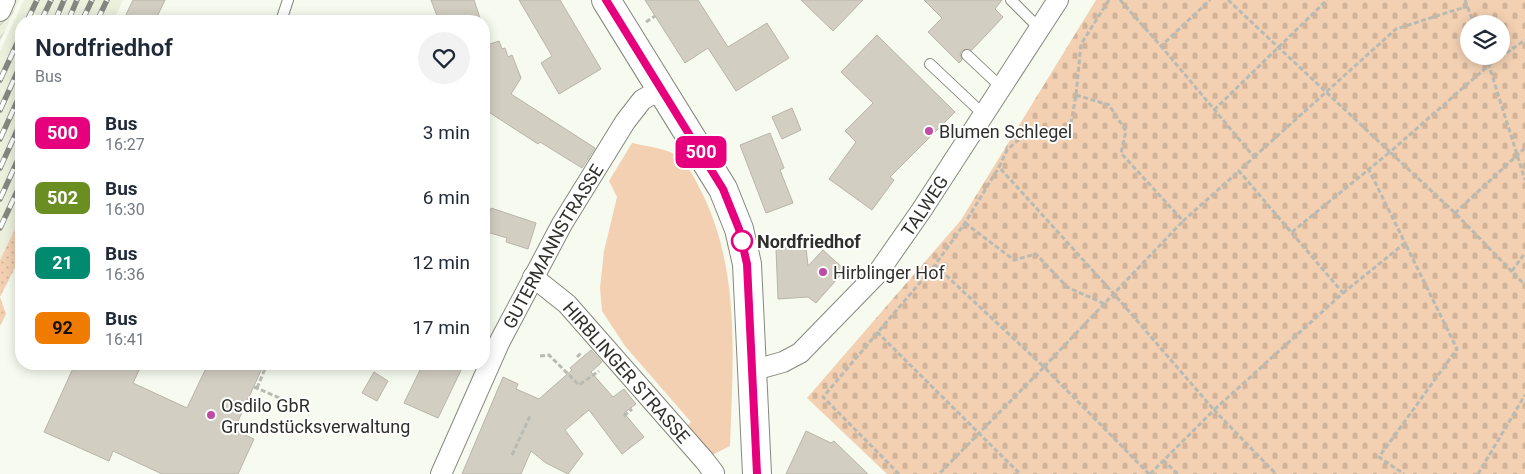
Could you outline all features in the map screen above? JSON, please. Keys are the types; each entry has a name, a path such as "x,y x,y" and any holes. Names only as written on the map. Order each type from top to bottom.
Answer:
{"main road":[{"path":"606,0 723,189 739,229 747,264 757,474"}],"street":[{"path":"0,11 5,0"},
{"name":"TALWEG","path":"751,371 783,362 800,353 877,274 921,211 1058,0"},
{"name":"GUTERMANNSTRASSE","path":"490,364 562,224 625,122 642,100 661,89"},
{"name":"HIRBLINGER STRASSE","path":"533,277 567,304 714,473"},
{"name":"GUTERMANNSTRASSE","path":"441,474 487,370"}],"lane":[{"path":"283,15 288,0"},
{"path":"1011,0 1039,28"},
{"path":"967,54 1001,87"},
{"path":"930,64 983,114"}],"path":[{"path":"899,474 823,397 935,265 965,223 999,167 1007,150 1025,134 1069,134 1076,95 1081,44 1110,0"},
{"path":"1120,0 1254,157"},
{"path":"1161,46 1210,0"},
{"path":"1228,0 1455,213 1525,285"},
{"path":"1214,110 1327,0"},
{"path":"1465,0 1471,15"},
{"path":"939,474 1183,221 1396,29 1468,6"},
{"path":"1510,50 1525,40"},
{"path":"1292,232 1368,168 1390,152 1489,65 1525,180"},
{"path":"1076,95 1109,105 1126,131 1122,152 1183,221"},
{"path":"1455,213 1525,148"},
{"path":"999,167 1114,294 1214,410 1276,474"},
{"path":"1368,168 1457,349 1379,457 1404,474"},
{"path":"1239,171 1343,293"},
{"path":"965,223 1014,260 1036,254 1067,288 1105,304"},
{"path":"935,265 1044,367 1149,474 1214,410 1343,293 1405,243"},
{"path":"1512,271 1525,253"},
{"path":"877,332 1020,474"},
{"path":"540,356 549,356 579,385 615,358"},
{"path":"264,370 255,387 282,399"},
{"path":"1478,474 1525,395"},
{"path":"512,455 530,414"},
{"path":"1163,460 1178,474"}],"shaded area":[{"path":"0,0 19,0 0,42"},
{"path":"24,0 123,0 116,15 17,15"},
{"path":"15,19 15,229 0,260 0,51"}],"green space":[{"path":"1096,0 1525,0 1525,474 887,474 807,398 961,220"},
{"path":"632,143 666,151 676,155 684,162 693,175 713,219 722,250 728,282 733,347 730,446 712,455 687,426 691,422 625,346 602,311 600,288 604,251 617,197 609,181"},
{"path":"15,229 15,268 0,297 0,260"},
{"path":"0,297 6,314 0,326"}],"building":[{"path":"133,0 165,0 158,15 126,15"},
{"path":"431,0 474,0 479,15 437,15"},
{"path":"519,0 560,0 601,69 559,94 541,63 552,56"},
{"path":"645,0 698,0 728,47 767,23 789,58 736,91 708,48 685,63"},
{"path":"801,0 863,0 833,31"},
{"path":"924,0 1002,0 995,9 1003,17 972,50 962,50 960,54 962,60 959,63 928,32 942,18"},
{"path":"877,35 955,112 890,177 894,180 872,210 829,179 856,142 845,131 873,103 841,72"},
{"path":"499,41 502,49 505,48 508,57 512,55 521,78 511,94 595,148 582,168 540,142 538,144 490,113 490,44"},
{"path":"792,108 801,130 782,139 772,117"},
{"path":"770,133 784,168 780,170 793,203 766,213 740,145"},
{"path":"491,208 536,223 528,249 506,242 507,238 490,233"},
{"path":"806,247 808,266 823,250 845,270 816,303 808,297 778,299 776,248"},
{"path":"591,350 602,362 591,372 613,397 624,389 636,404 624,413 644,437 622,454 589,410 565,430 583,454 568,474 546,463 531,451 521,474 462,474 503,377 518,384 516,389 539,399 572,370 570,368"},
{"path":"72,370 139,370 133,383 187,408 205,370 261,370 234,430 254,439 238,474 162,474 113,451 109,461 44,432"},
{"path":"420,370 461,370 438,418 404,403"},
{"path":"374,372 388,381 377,401 362,393"},
{"path":"806,431 831,443 834,441 868,474 786,474"}],"railway":[{"path":"30,15 37,0"},
{"path":"44,15 51,0"},
{"path":"58,15 64,0"},
{"path":"71,15 77,0"},
{"path":"85,15 92,0"},
{"path":"100,15 107,0"},
{"path":"0,80 15,48"},
{"path":"0,110 15,77"},
{"path":"0,139 15,106"},
{"path":"0,168 15,135"},
{"path":"0,199 15,166"},
{"path":"0,228 15,196"}],"bus line":[{"name":"500","path":"606,0 723,189 739,229 747,264 757,474"}],"place":[{"name":"Blumen Schlegel","path":"929,131"},
{"name":"Nordfriedhof","path":"742,241"},
{"name":"Hirblinger Hof","path":"823,272"},
{"name":"Osdilo GbR Grundstücksverwaltung","path":"211,415"}]}
